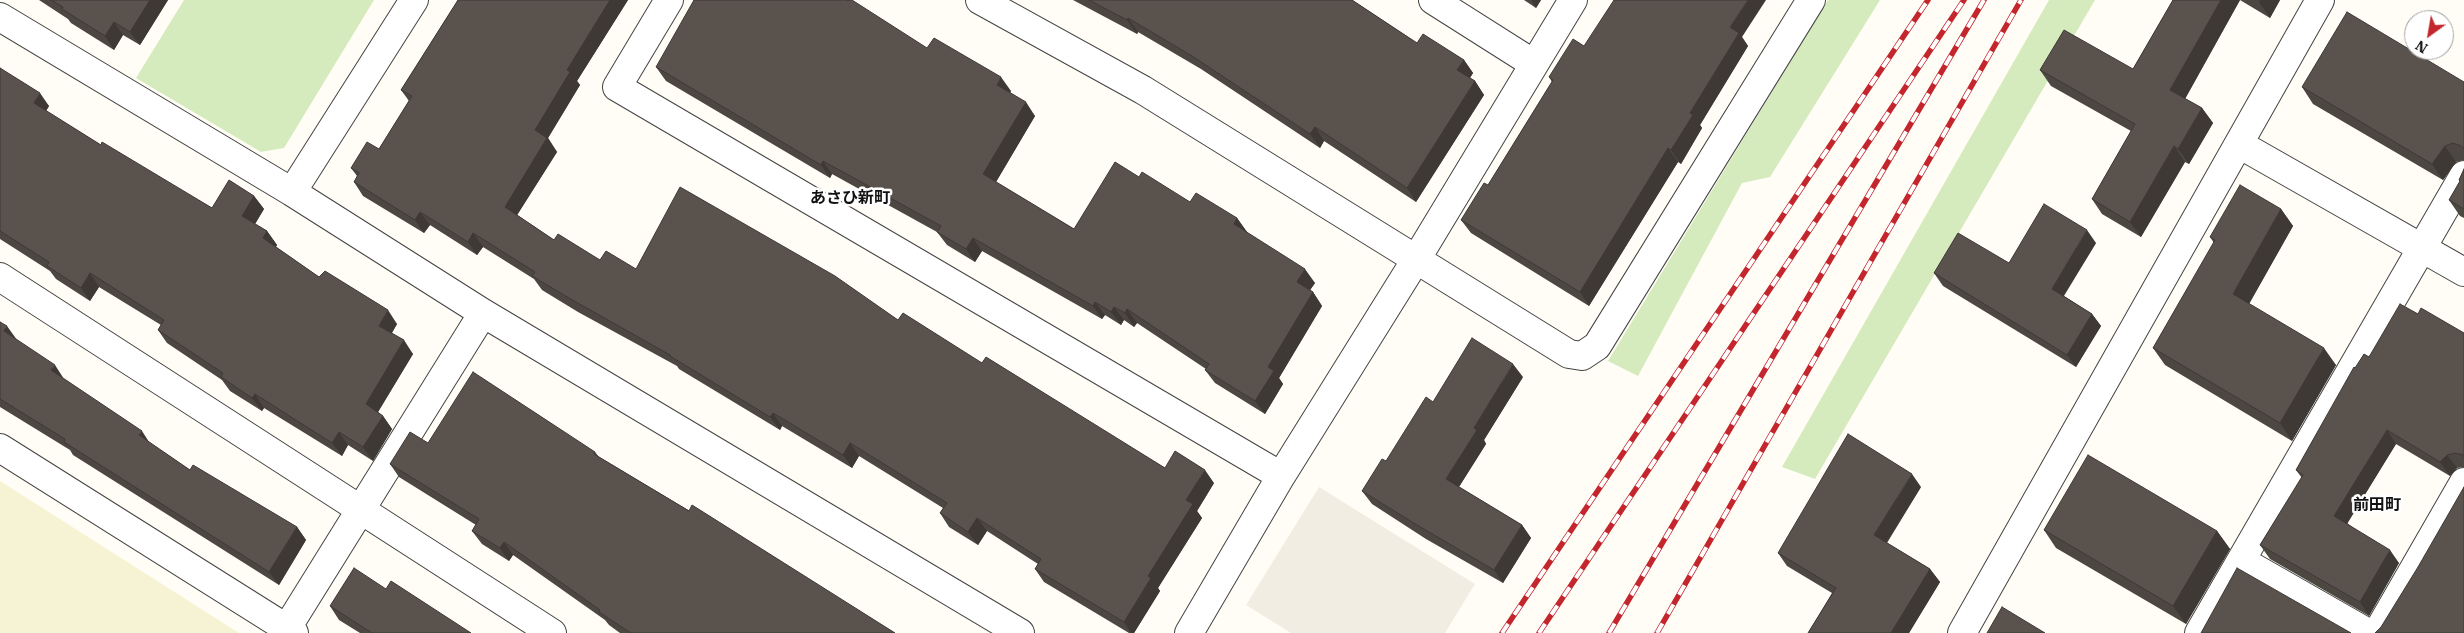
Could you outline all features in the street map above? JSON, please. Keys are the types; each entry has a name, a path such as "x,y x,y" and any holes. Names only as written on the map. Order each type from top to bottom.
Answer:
{"street":[{"path":"292,192 414,0"},
{"path":"669,0 617,87 1281,476"},
{"path":"980,0 1143,90 1417,258 1569,354 1582,356 1597,346 1811,0"},
{"path":"1433,0 1534,64"},
{"path":"1189,633 1281,476 1417,258 1573,0"},
{"path":"1962,633 2320,0"},
{"path":"0,17 292,192 483,313 1020,633"},
{"path":"2239,144 2464,272"},
{"path":"2199,633 2464,175"},
{"path":"0,277 552,633"},
{"path":"0,448 290,631 360,509 483,313"},
{"path":"2376,633 2464,482"},
{"path":"2242,561 2368,633"}],"shaded area":[{"path":"0,481 239,633 0,633"},
{"path":"1319,487 1475,584 1445,633 1291,633 1246,605"}],"green space":[{"path":"184,0 374,0 284,148 261,152 136,78"},
{"path":"1828,0 1880,0 1770,177 1742,183 1638,376 1608,361"},
{"path":"2049,0 2095,0 1815,479 1782,467"}],"building":[{"path":"51,0 150,0 130,32 114,22 105,36"},
{"path":"458,0 610,0 567,70 570,72 535,130 547,138 505,207 554,240 558,234 600,260 606,251 636,269 680,187 835,276 898,320 903,313 982,363 986,357 1165,468 1175,451 1205,470 1186,500 1193,504 1148,576 1151,578 1124,622 1035,569 1041,559 977,518 968,532 940,513 947,503 850,443 843,455 773,413 770,417 670,355 532,276 535,272 473,233 468,242 420,212 415,220 354,182 359,173 351,168 367,142 379,149 412,96 401,90"},
{"path":"694,0 852,0 927,48 934,38 1001,77 997,85 1026,102 983,174 1074,229 1115,162 1139,177 1142,172 1190,202 1196,193 1237,218 1234,224 1305,269 1297,282 1313,292 1268,367 1274,371 1255,401 1205,370 1209,364 1127,309 1125,313 1114,307 1111,312 1095,302 1093,306 973,238 966,249 937,232 941,226 823,161 821,165 656,67"},
{"path":"1089,0 1352,0 1417,43 1423,34 1464,60 1457,70 1475,81 1407,188 1315,127 1310,134 1192,56 1128,18 1127,20"},
{"path":"1614,0 1748,0 1730,27 1739,33 1690,113 1693,115 1671,150 1668,148 1580,292 1461,220 1484,183 1488,185 1553,80 1549,77 1573,39 1584,46"},
{"path":"2173,0 2221,0 2170,90 2202,108 2178,149 2174,146 2130,222 2092,199 2135,124 2040,70 2064,30 2133,69"},
{"path":"2347,12 2404,46 2404,60 2427,60 2464,82 2464,149 2453,143 2445,146 2432,164 2302,87"},
{"path":"0,68 40,93 34,103 101,145 102,142 212,208 229,180 254,196 242,216 267,231 263,238 319,277 325,271 388,310 379,326 404,340 366,404 383,416 363,447 339,432 332,443 255,394 252,398 221,377 223,373 158,330 164,320 90,273 81,288 47,266 49,262 0,231"},
{"path":"2464,169 2464,209 2449,200 2460,181"},
{"path":"2240,185 2281,209 2233,294 2324,348 2280,423 2153,348 2215,240 2210,237"},
{"path":"2044,204 2087,230 2052,289 2092,314 2067,355 1934,273 1958,233 2009,263"},
{"path":"2400,304 2418,314 2421,308 2464,333 2464,457 2455,453 2447,455 2440,462 2387,430 2334,516 2390,550 2360,602 2260,545 2303,475 2296,470 2354,367 2364,354 2369,357"},
{"path":"0,322 7,326 4,331 55,365 51,370 142,431 139,435 190,470 193,465 297,527 269,572 64,442 65,439 0,399"},
{"path":"1472,338 1513,364 1474,428 1477,430 1446,479 1522,525 1494,570 1362,491 1382,459 1386,461 1426,397 1433,402"},
{"path":"473,372 595,452 594,454 689,511 692,505 895,633 631,633 599,612 600,610 504,542 500,548 472,531 479,519 390,464 410,432 428,443"},
{"path":"1848,434 1912,474 1874,535 1930,569 1891,633 1808,633 1836,588 1778,553"},
{"path":"2088,455 2217,531 2173,606 2044,530"},
{"path":"2464,487 2464,633 2375,633 2381,627 2418,567"},
{"path":"354,568 386,589 391,581 471,633 372,633 330,606"},
{"path":"2237,568 2351,633 2201,633"},
{"path":"2002,607 2045,633 1987,633"}],"railway":[{"path":"1502,633 1928,0"},
{"path":"1539,633 1964,0"},
{"path":"1609,633 1984,0"},
{"path":"1657,633 2021,0"}],"district":[{"name":"あさひ新町","path":"850,198"},
{"name":"前田町","path":"2377,505"}]}
